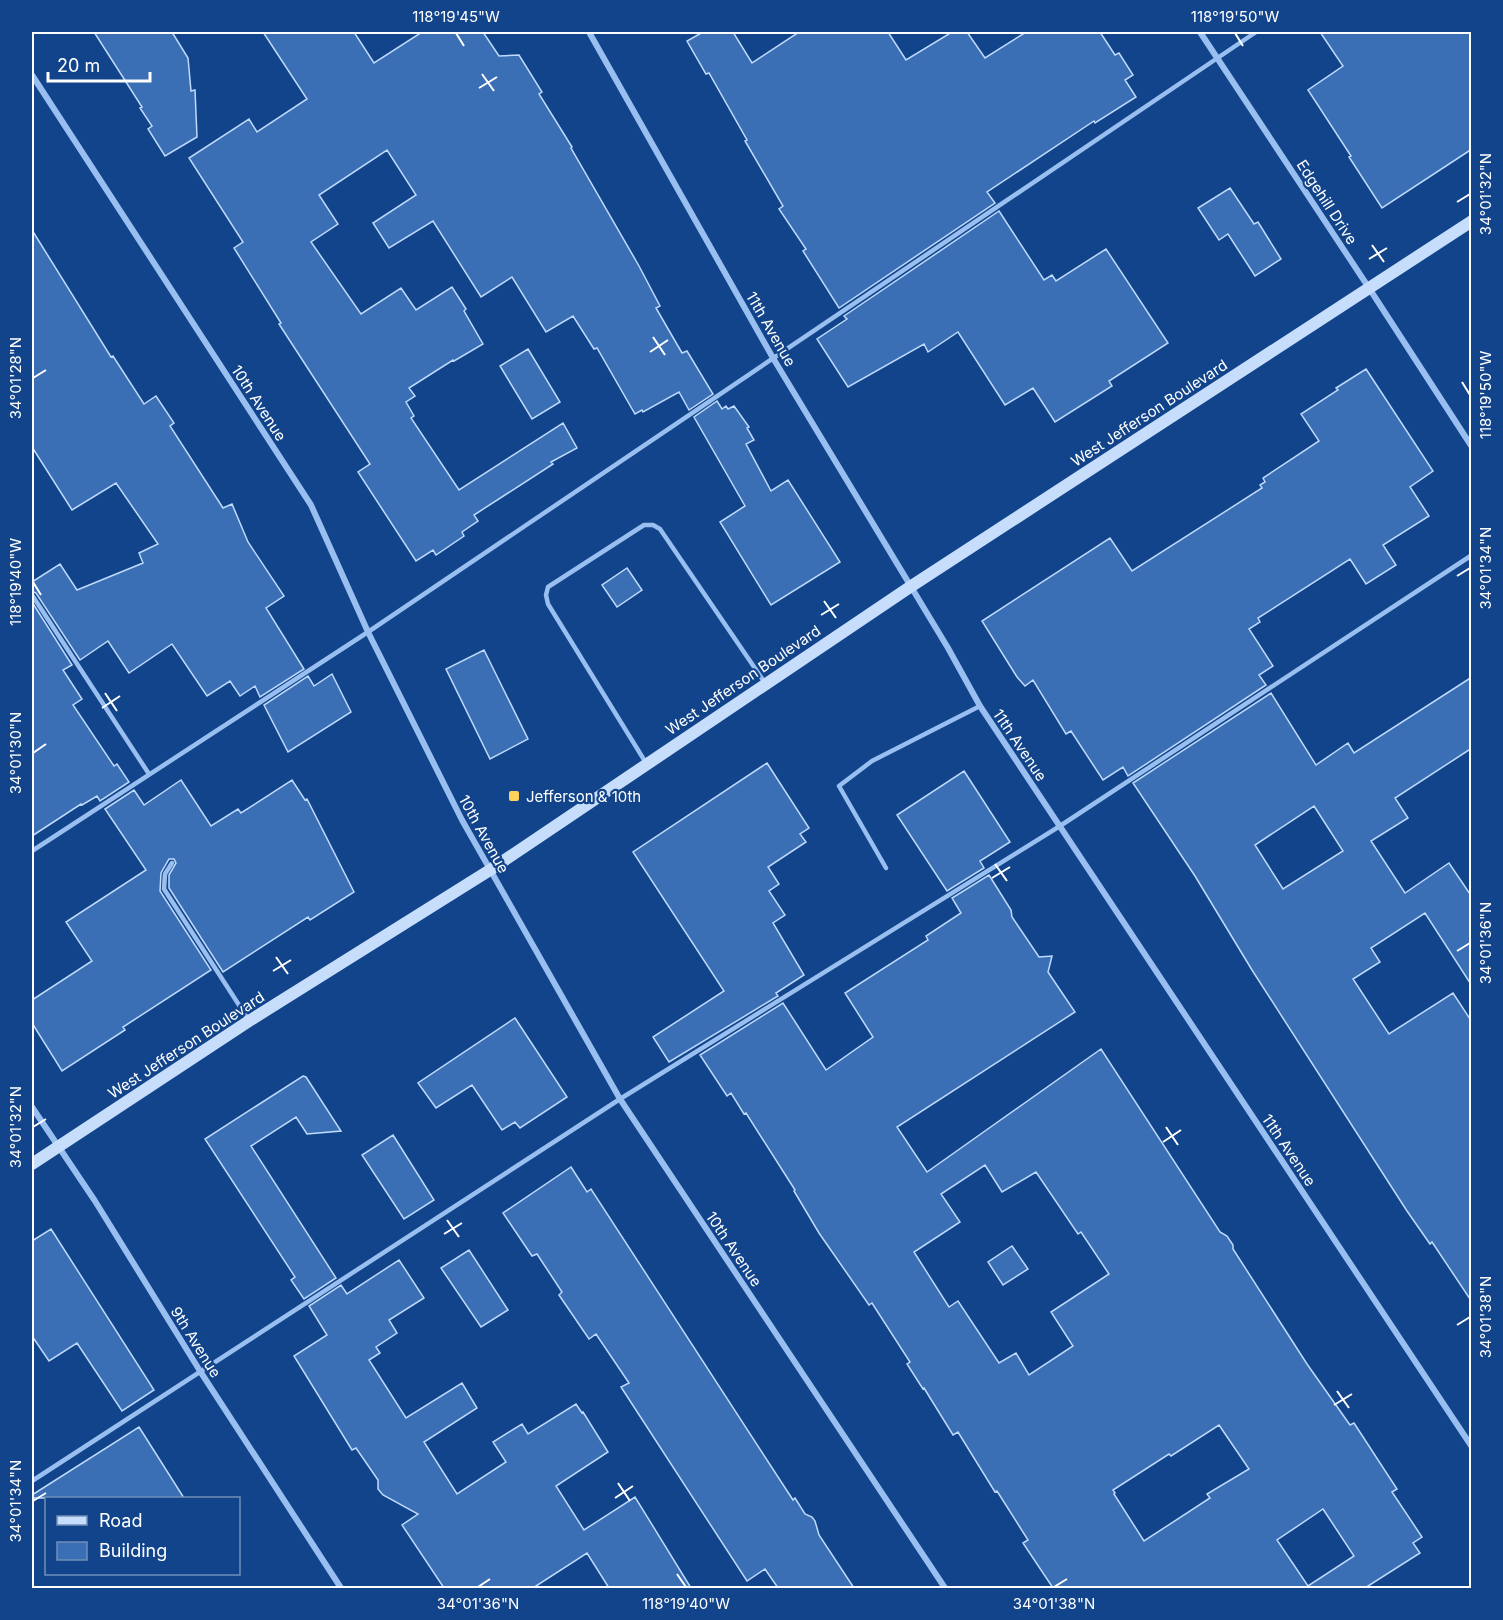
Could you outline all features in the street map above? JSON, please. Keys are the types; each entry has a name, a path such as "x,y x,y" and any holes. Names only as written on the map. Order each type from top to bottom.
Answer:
{"main road":[{"name":"West Jefferson Boulevard","path":"32,1164 249,1021 490,870 910,586 1472,221"}],"street":[{"name":"11th Avenue","path":"589,32 773,358 980,706 1472,1447"},
{"name":"Edgehill Drive","path":"1200,32 1472,447"},
{"name":"10th Avenue","path":"32,75 311,505 368,632 462,820 620,1099 945,1588"},
{"name":"9th Avenue","path":"32,1107 60,1146 200,1371 341,1588"}],"lane":[{"path":"32,851 368,632 1256,32"},
{"path":"646,763 548,604 546,595 548,587 644,525 653,525 660,529 765,683"},
{"path":"32,1481 620,1099 1060,826 1472,555"},
{"path":"32,595 149,774"},
{"path":"886,868 839,786 872,761 980,706"},
{"path":"172,863 165,874 164,889 249,1021"}],"building":[{"path":"94,32 172,32 188,58 191,91 195,90 197,137 165,156 148,129 152,126 140,108 142,107"},
{"path":"263,32 354,32 374,63 422,32 483,32 499,56 519,55 542,92 539,94 572,147 639,266 660,306 656,308 682,353 687,351 713,394 689,410 679,392 635,414 597,348 594,349 573,316 546,332 512,277 481,297 433,221 389,248 373,223 416,195 387,150 319,195 338,224 311,242 361,314 401,288 416,310 452,287 466,309 464,311 483,344 409,388 415,396 406,402 414,416 411,418 459,490 563,423 577,448 551,462 553,464 474,515 478,521 462,532 464,536 436,555 433,550 416,561 358,472 370,464 279,324 281,323 234,248 243,242 189,158 249,119 257,132 307,99"},
{"path":"703,32 733,32 752,63 799,32 888,32 906,60 952,32 967,32 985,58 1026,32 1100,32 1115,55 1119,53 1133,75 1125,80 1136,97 1095,123 1094,121 987,192 995,203 839,308 803,251 806,249 779,209 783,206 709,73 706,74 687,41"},
{"path":"1320,32 1472,32 1472,149 1382,208 1308,90 1343,66"},
{"path":"1230,188 1254,224 1258,222 1281,259 1255,276 1228,234 1219,240 1198,208"},
{"path":"999,211 1044,280 1052,275 1056,281 1106,249 1168,343 1109,381 1112,386 1055,422 1033,388 1005,405 958,332 928,352 924,344 848,387 817,339 847,319 844,316"},
{"path":"32,230 111,357 113,356 144,404 156,396 174,423 170,426 223,508 232,504 248,542 284,596 266,608 304,669 260,697 255,686 240,696 230,681 207,696 172,644 129,673 108,641 80,660 36,593 32,591 32,582 60,564 77,590 143,563 139,553 158,544 116,483 72,510 32,447"},
{"path":"528,349 560,402 532,419 500,366"},
{"path":"1366,369 1433,471 1410,487 1429,516 1383,545 1396,565 1366,584 1350,559 1258,618 1260,622 1249,629 1273,666 1259,675 1266,685 1128,776 1123,767 1103,780 1071,731 1066,734 1033,680 1025,686 1017,677 982,621 1110,538 1132,571 1262,488 1260,485 1265,482 1263,478 1319,441 1301,414"},
{"path":"717,401 722,409 726,406 728,409 734,406 749,427 747,428 754,440 746,444 771,491 788,480 840,562 771,605 720,522 745,506 694,417"},
{"path":"627,568 642,590 617,607 602,585"},
{"path":"32,602 72,665 63,670 82,699 73,705 114,766 117,764 129,782 100,801 97,796 81,804 32,836"},
{"path":"484,650 528,739 490,759 446,669"},
{"path":"332,674 351,712 288,752 264,705 308,676 314,686"},
{"path":"1472,677 1472,748 1395,798 1408,818 1371,841 1405,893 1449,863 1472,897 1472,986 1425,913 1371,948 1380,962 1353,979 1389,1034 1453,993 1472,1022 1472,1302 1432,1242 1430,1244 1407,1211 1252,970 1195,876 1133,783 1271,693 1316,765 1348,743 1354,753","holes":["1314,806 1343,851 1283,889 1255,845"]},
{"path":"767,763 809,828 800,834 806,842 768,867 779,884 769,891 785,915 773,923 804,975 776,993 778,996 669,1062 653,1037 724,991 633,852"},
{"path":"964,771 1010,842 980,861 984,868 947,891 897,815"},
{"path":"181,780 211,826 238,809 241,813 292,780 305,800 307,799 354,892 310,920 308,917 223,972 169,888 169,875 176,863 174,859 169,859 161,873 160,891 211,970 123,1027 125,1030 62,1071 32,1023 32,1000 92,961 66,922 146,870 105,809 134,790 144,805"},
{"path":"989,875 1011,910 1012,917 1039,957 1052,956 1048,972 1075,1012 897,1127 927,1172 1101,1049 1220,1232 1227,1236 1233,1245 1233,1249 1307,1364 1350,1425 1354,1423 1397,1489 1392,1492 1422,1537 1413,1543 1420,1553 1365,1588 1053,1588 1023,1543 1028,1540 958,1432 953,1435 907,1364 910,1362 872,1303 869,1305 819,1233 795,1190 746,1113 744,1114 731,1093 727,1096 700,1055 783,1003 826,1070 873,1037 845,993 928,940 926,936 961,913 952,898","holes":["985,1165 1002,1192 1036,1172 1078,1234 1081,1232 1109,1274 1051,1312 1073,1346 1029,1375 1016,1353 999,1363 958,1301 949,1307 914,1252 960,1222 941,1194","1219,1425 1249,1469 1207,1494 1210,1498 1144,1541 1113,1490 1169,1454 1171,1456","1323,1509 1354,1556 1308,1586 1277,1540"]},
{"path":"515,1018 567,1097 520,1128 515,1122 502,1130 472,1085 436,1108 418,1083"},
{"path":"303,1076 306,1077 341,1131 307,1134 296,1117 251,1146 336,1278 304,1299 291,1280 295,1277 205,1139"},
{"path":"393,1135 434,1200 404,1219 362,1155"},
{"path":"571,1167 587,1192 591,1189 793,1500 795,1498 805,1514 815,1521 819,1535 854,1588 778,1588 765,1569 747,1581 621,1387 629,1383 596,1334 589,1339 559,1295 562,1292 537,1254 532,1256 503,1213"},
{"path":"51,1229 154,1390 122,1411 77,1343 49,1361 32,1336 32,1241"},
{"path":"1012,1246 1028,1269 1003,1285 988,1262"},
{"path":"469,1250 508,1310 481,1327 441,1268"},
{"path":"399,1260 424,1298 389,1320 397,1333 376,1347 380,1353 369,1360 406,1418 462,1383 477,1408 424,1442 457,1494 506,1462 493,1442 522,1424 528,1434 576,1404 608,1452 556,1486 584,1530 635,1497 691,1588 609,1588 587,1553 533,1588 444,1588 402,1525 418,1514 383,1495 378,1489 378,1480 356,1448 352,1450 294,1356 327,1335 309,1306 341,1285 347,1294"},
{"path":"139,1427 183,1497 32,1498 32,1495"}],"place":[{"name":"Jefferson & 10th","path":"514,796"}]}
